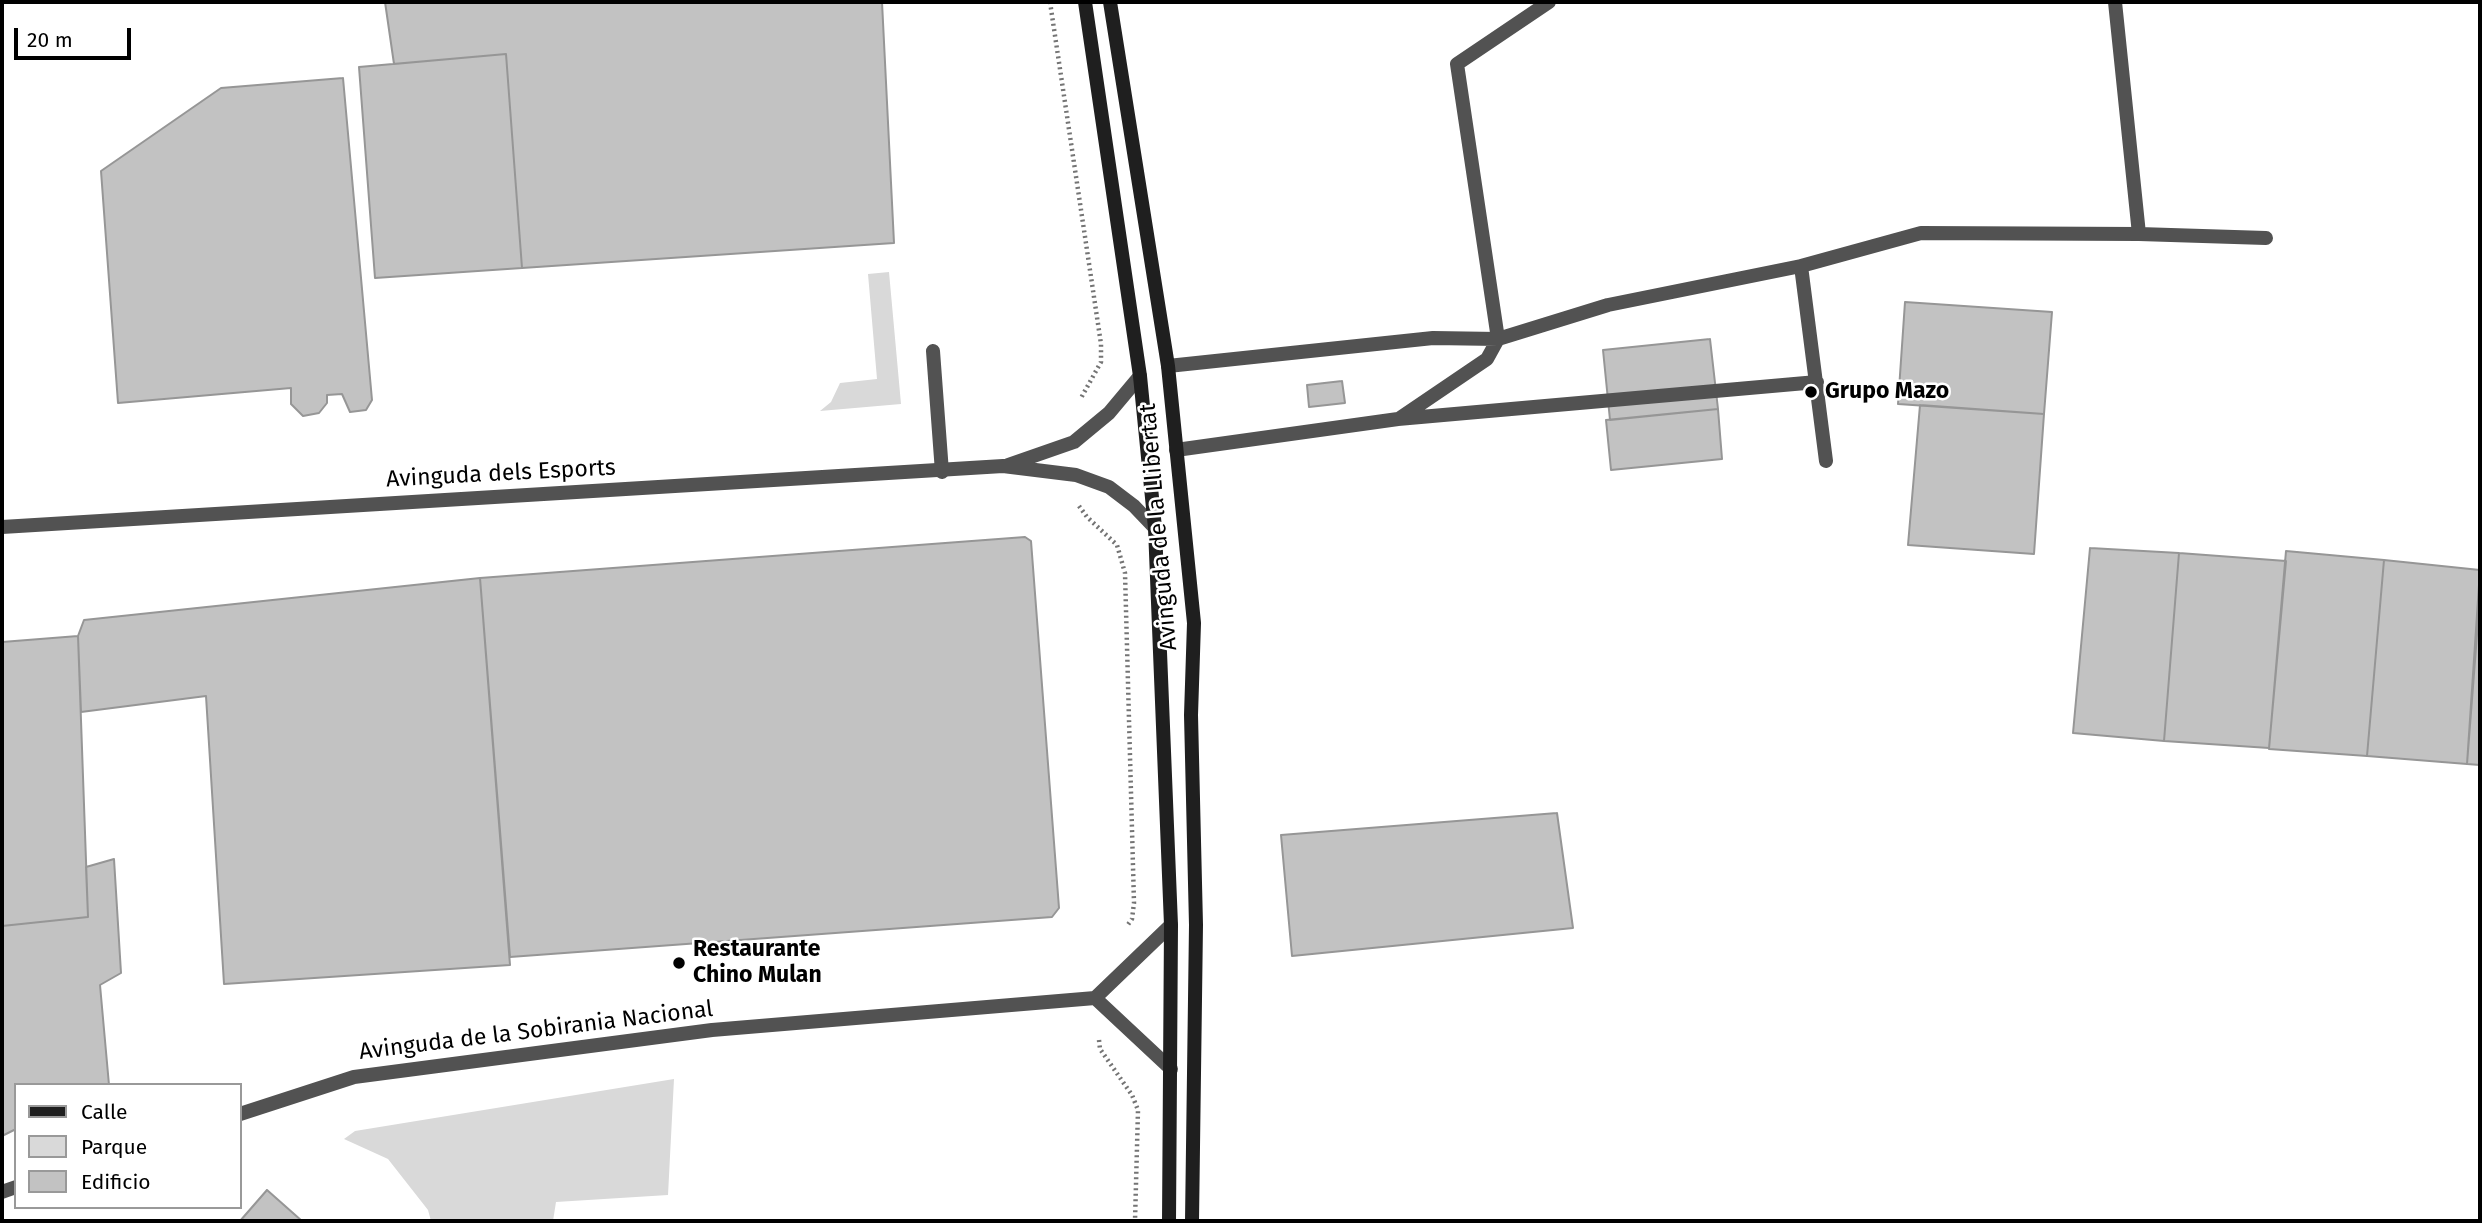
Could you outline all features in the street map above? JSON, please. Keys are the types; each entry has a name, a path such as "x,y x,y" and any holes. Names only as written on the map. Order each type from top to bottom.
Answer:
{"main road":[{"name":"Avinguda de la Llibertat","path":"1084,2 1140,376 1156,528 1171,925 1168,1221"},
{"name":"Avinguda de la Llibertat","path":"1110,2 1168,366 1194,623 1191,716 1196,925 1192,1221"}],"street":[{"path":"1398,419 1487,359 1498,339 1457,64 1549,2"},
{"path":"2115,2 2139,234"},
{"path":"1168,366 1433,338 1498,339 1608,305 1801,266 1921,233 2139,234 2266,238"},
{"path":"1801,266 1826,461"},
{"path":"933,351 942,472"},
{"name":"Avinguda dels Esports","path":"1003,466 1074,442 1109,413 1140,376"},
{"path":"1175,450 1398,419 1817,382"},
{"name":"Avinguda dels Esports","path":"2,527 942,472 1003,466 1076,475 1109,487 1134,506 1156,528"},
{"path":"1171,925 1095,998 1171,1069"},
{"name":"Avinguda de la Sobirania Nacional","path":"242,1113 354,1077 712,1030 1095,998"}],"path":[{"path":"1050,2 1101,344 1101,362 1093,380 1073,410 1074,442"},
{"path":"1076,475 1079,506 1117,545 1125,573 1134,903 1132,919 1121,934"},
{"path":"1095,998 1100,1049 1132,1094 1138,1110 1135,1221"}],"green space":[{"path":"889,272 901,404 820,411 831,402 840,383 877,379 868,274"},
{"path":"674,1079 668,1195 556,1202 553,1221 431,1221 428,1210 388,1159 344,1139 355,1131"}],"building":[{"path":"385,2 882,2 894,243 522,268 506,54 394,64"},
{"path":"506,54 522,268 375,278 359,67"},
{"path":"343,78 372,400 366,410 350,412 342,394 327,395 327,403 319,413 303,416 291,404 291,388 118,403 101,171 221,88"},
{"path":"1905,302 2052,312 2044,414 1898,404"},
{"path":"1710,339 1718,409 1610,420 1603,350"},
{"path":"1342,381 1345,403 1309,407 1307,385"},
{"path":"1920,405 2044,414 2034,554 1908,545"},
{"path":"1718,409 1722,459 1611,470 1606,420"},
{"path":"1025,537 1031,541 1059,908 1052,917 510,957 480,578"},
{"path":"2090,548 2179,553 2164,741 2073,733"},
{"path":"2286,551 2384,560 2367,756 2269,749"},
{"path":"2179,553 2286,561 2269,748 2164,741"},
{"path":"2384,560 2480,570 2467,764 2367,756"},
{"path":"480,578 510,965 224,984 206,696 81,712 78,636 84,620"},
{"path":"2480,596 2480,765 2467,764"},
{"path":"78,636 88,917 2,926 2,642"},
{"path":"1557,813 1573,928 1292,956 1281,835"},
{"path":"114,859 121,973 100,985 109,1083 14,1083 14,1130 2,1136 2,926 88,917 86,867"},
{"path":"267,1190 302,1221 240,1221"}],"place":[{"name":"Grupo Mazo","path":"1811,392"},
{"name":"Restaurante Chino Mulan","path":"679,963"}]}
